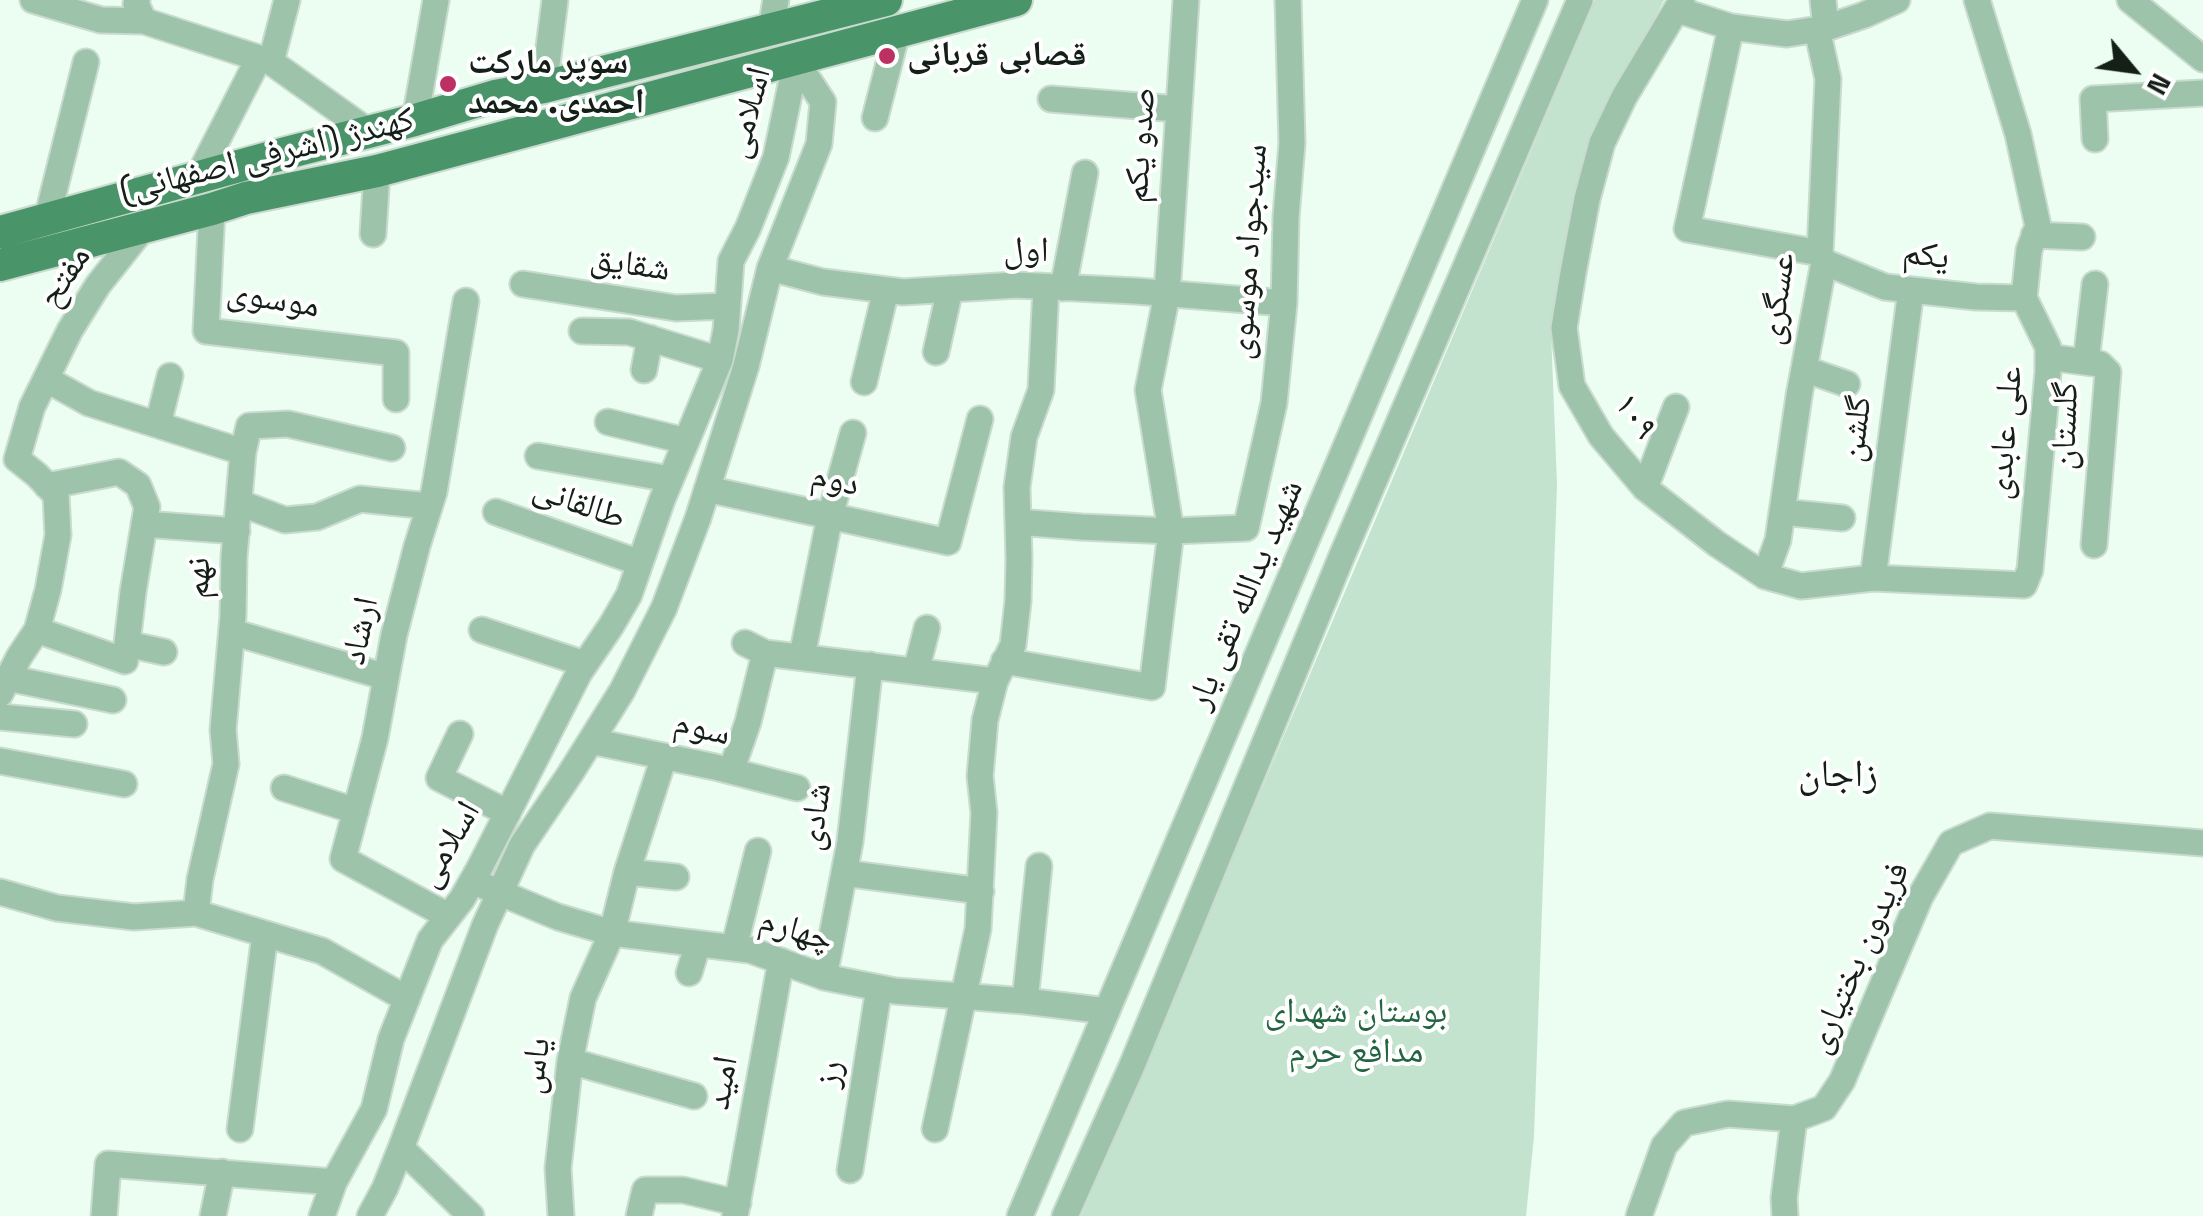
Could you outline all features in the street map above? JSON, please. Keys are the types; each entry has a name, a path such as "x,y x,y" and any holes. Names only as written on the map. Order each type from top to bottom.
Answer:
{"main road":[{"name":"کهندژ (اشرفی اصفهانی)","path":"0,265 246,198 378,171 1016,0"},
{"name":"کهندژ (اشرفی اصفهانی)","path":"0,232 496,96 544,87 774,15 867,2"},
{"path":"435,156 406,151 405,137 496,96"},
{"path":"246,198 289,170 372,145 380,139 373,130"}],"street":[{"path":"33,0 100,20 141,10 265,60 373,130"},
{"path":"198,177 265,60 287,0"},
{"path":"414,120 436,0"},
{"path":"544,87 555,0"},
{"name":"صدو یکم","path":"1000,672 1152,687 1171,531 1148,390 1166,294 1186,0"},
{"name":"سیدجواد موسوی","path":"1171,531 1246,528 1252,506 1274,403 1284,303 1292,142 1288,0"},
{"name":"شهید یدالله تقی یار","path":"1020,1216 1535,0"},
{"name":"شهید یدالله تقی یار","path":"1066,1216 1580,0"},
{"name":"عسگری","path":"1765,576 1778,540 1822,258 1828,79 1821,28 1822,0"},
{"path":"1680,5 1731,26 1787,34 1864,15 1897,0"},
{"path":"1977,0 2018,134 2038,226 2029,250 2024,298"},
{"path":"2130,0 2203,58"},
{"name":"۱۰۹","path":"1680,5 1624,97 1602,143 1587,200 1564,328 1572,386 1601,436 1645,488 1765,576 1800,586 1873,578 2024,585"},
{"name":"یکم","path":"1731,26 1687,228 1822,258 1885,287 2024,298"},
{"path":"875,118 897,32"},
{"name":"اسلامی","path":"370,1216 401,1148 485,925 522,844 622,691 664,608 746,366 770,268 819,144 823,102 796,60"},
{"name":"اسلامی","path":"322,1216 334,1182 374,1108 391,1039 430,940 472,882 584,664 629,595 670,479 720,360 731,261 776,157 796,60"},
{"path":"47,219 86,62"},
{"path":"2095,139 2093,99 2203,93"},
{"path":"1051,99 1178,110"},
{"path":"373,234 378,171"},
{"path":"935,1129 978,929 984,813 980,776 985,720 1012,645 1018,601 1017,488 1024,437 1041,390 1054,287 1085,173"},
{"name":"موسوی","path":"212,209 206,331 396,353 396,399"},
{"name":"مفتح","path":"48,486 9,458 70,330 98,285 144,227"},
{"path":"2034,235 2082,238"},
{"name":"اول","path":"770,268 823,282 903,292 1016,285 1284,303"},
{"name":"شقایق","path":"524,284 676,308 727,306"},
{"path":"2086,362 2095,284"},
{"path":"936,352 950,289"},
{"path":"864,382 886,290"},
{"name":"گلشن","path":"1873,578 1911,290"},
{"name":"علی عابدی","path":"2024,298 2048,346 2030,570 2024,585"},
{"name":"ارشاد","path":"448,916 344,859 375,738 416,546 434,492 466,301"},
{"path":"582,331 629,332 720,360"},
{"path":"644,370 650,338"},
{"name":"گلستان","path":"2048,357 2100,364 2108,372 2094,545"},
{"path":"1804,368 1847,384"},
{"path":"158,424 170,376"},
{"path":"46,379 88,403 243,452 249,426 288,424 392,448"},
{"path":"1645,488 1676,407"},
{"name":"دوم","path":"707,489 948,542 980,419"},
{"path":"608,422 686,441"},
{"path":"802,656 830,516 853,433"},
{"name":"نهم","path":"196,913 226,764 222,730 243,452"},
{"path":"538,456 670,479"},
{"path":"37,630 125,661 147,507 138,485 118,472 48,486 56,496 58,535 48,590 37,630 7,670 113,700"},
{"path":"240,503 285,520 316,516 360,499 429,506"},
{"name":"طالقانی","path":"496,512 640,563"},
{"path":"1782,512 1842,518"},
{"path":"1018,522 1171,531"},
{"path":"144,524 237,531"},
{"path":"916,671 927,628"},
{"path":"482,630 584,664"},
{"path":"232,632 386,677"},
{"path":"127,644 164,652"},
{"path":"731,771 748,722 754,648 916,671 1000,672"},
{"name":"شادی","path":"824,978 844,873 870,665"},
{"path":"0,717 74,724"},
{"path":"460,734 439,778 508,813"},
{"name":"سوم","path":"590,741 797,788"},
{"name":"یاس","path":"561,1216 558,1168 570,1062 583,998 612,932 664,757"},
{"path":"0,761 124,784"},
{"path":"284,788 356,811"},
{"name":"فریدون بختیاری","path":"1794,1119 1824,1108 1842,1081 1920,898 1951,844 1990,826 2203,843"},
{"path":"734,948 758,851"},
{"path":"1025,1001 1039,866"},
{"path":"627,872 676,877"},
{"path":"844,873 980,891"},
{"name":"چهارم","path":"472,882 558,918 612,932 750,950 824,978 964,998 1107,1011"},
{"path":"0,892 57,908 134,918 196,913 322,952 407,1000"},
{"path":"240,1130 265,934"},
{"path":"689,972 698,944"},
{"name":"امید","path":"736,1210 781,962"},
{"name":"رز","path":"850,1170 879,988"},
{"path":"570,1062 694,1096"},
{"path":"1639,1216 1664,1146 1684,1123 1728,1114 1794,1119 1785,1216"},
{"path":"401,1148 471,1216"},
{"path":"104,1216 108,1164 334,1182"},
{"path":"213,1216 222,1172"},
{"path":"638,1216 646,1190 683,1190 736,1210"}],"green space":[{"name":"بوستان شهدای مدافع حرم","path":"1595,0 1664,0 1593,138 1551,331 1557,485 1534,1136 1526,1216 1081,1216"}],"place":[{"name":"قصابی قربانی","path":"887,56"},
{"name":"سوپر مارکت احمدی. محمد","path":"448,84"}],"district":[{"name":"زاجان","path":"1838,776"}]}
